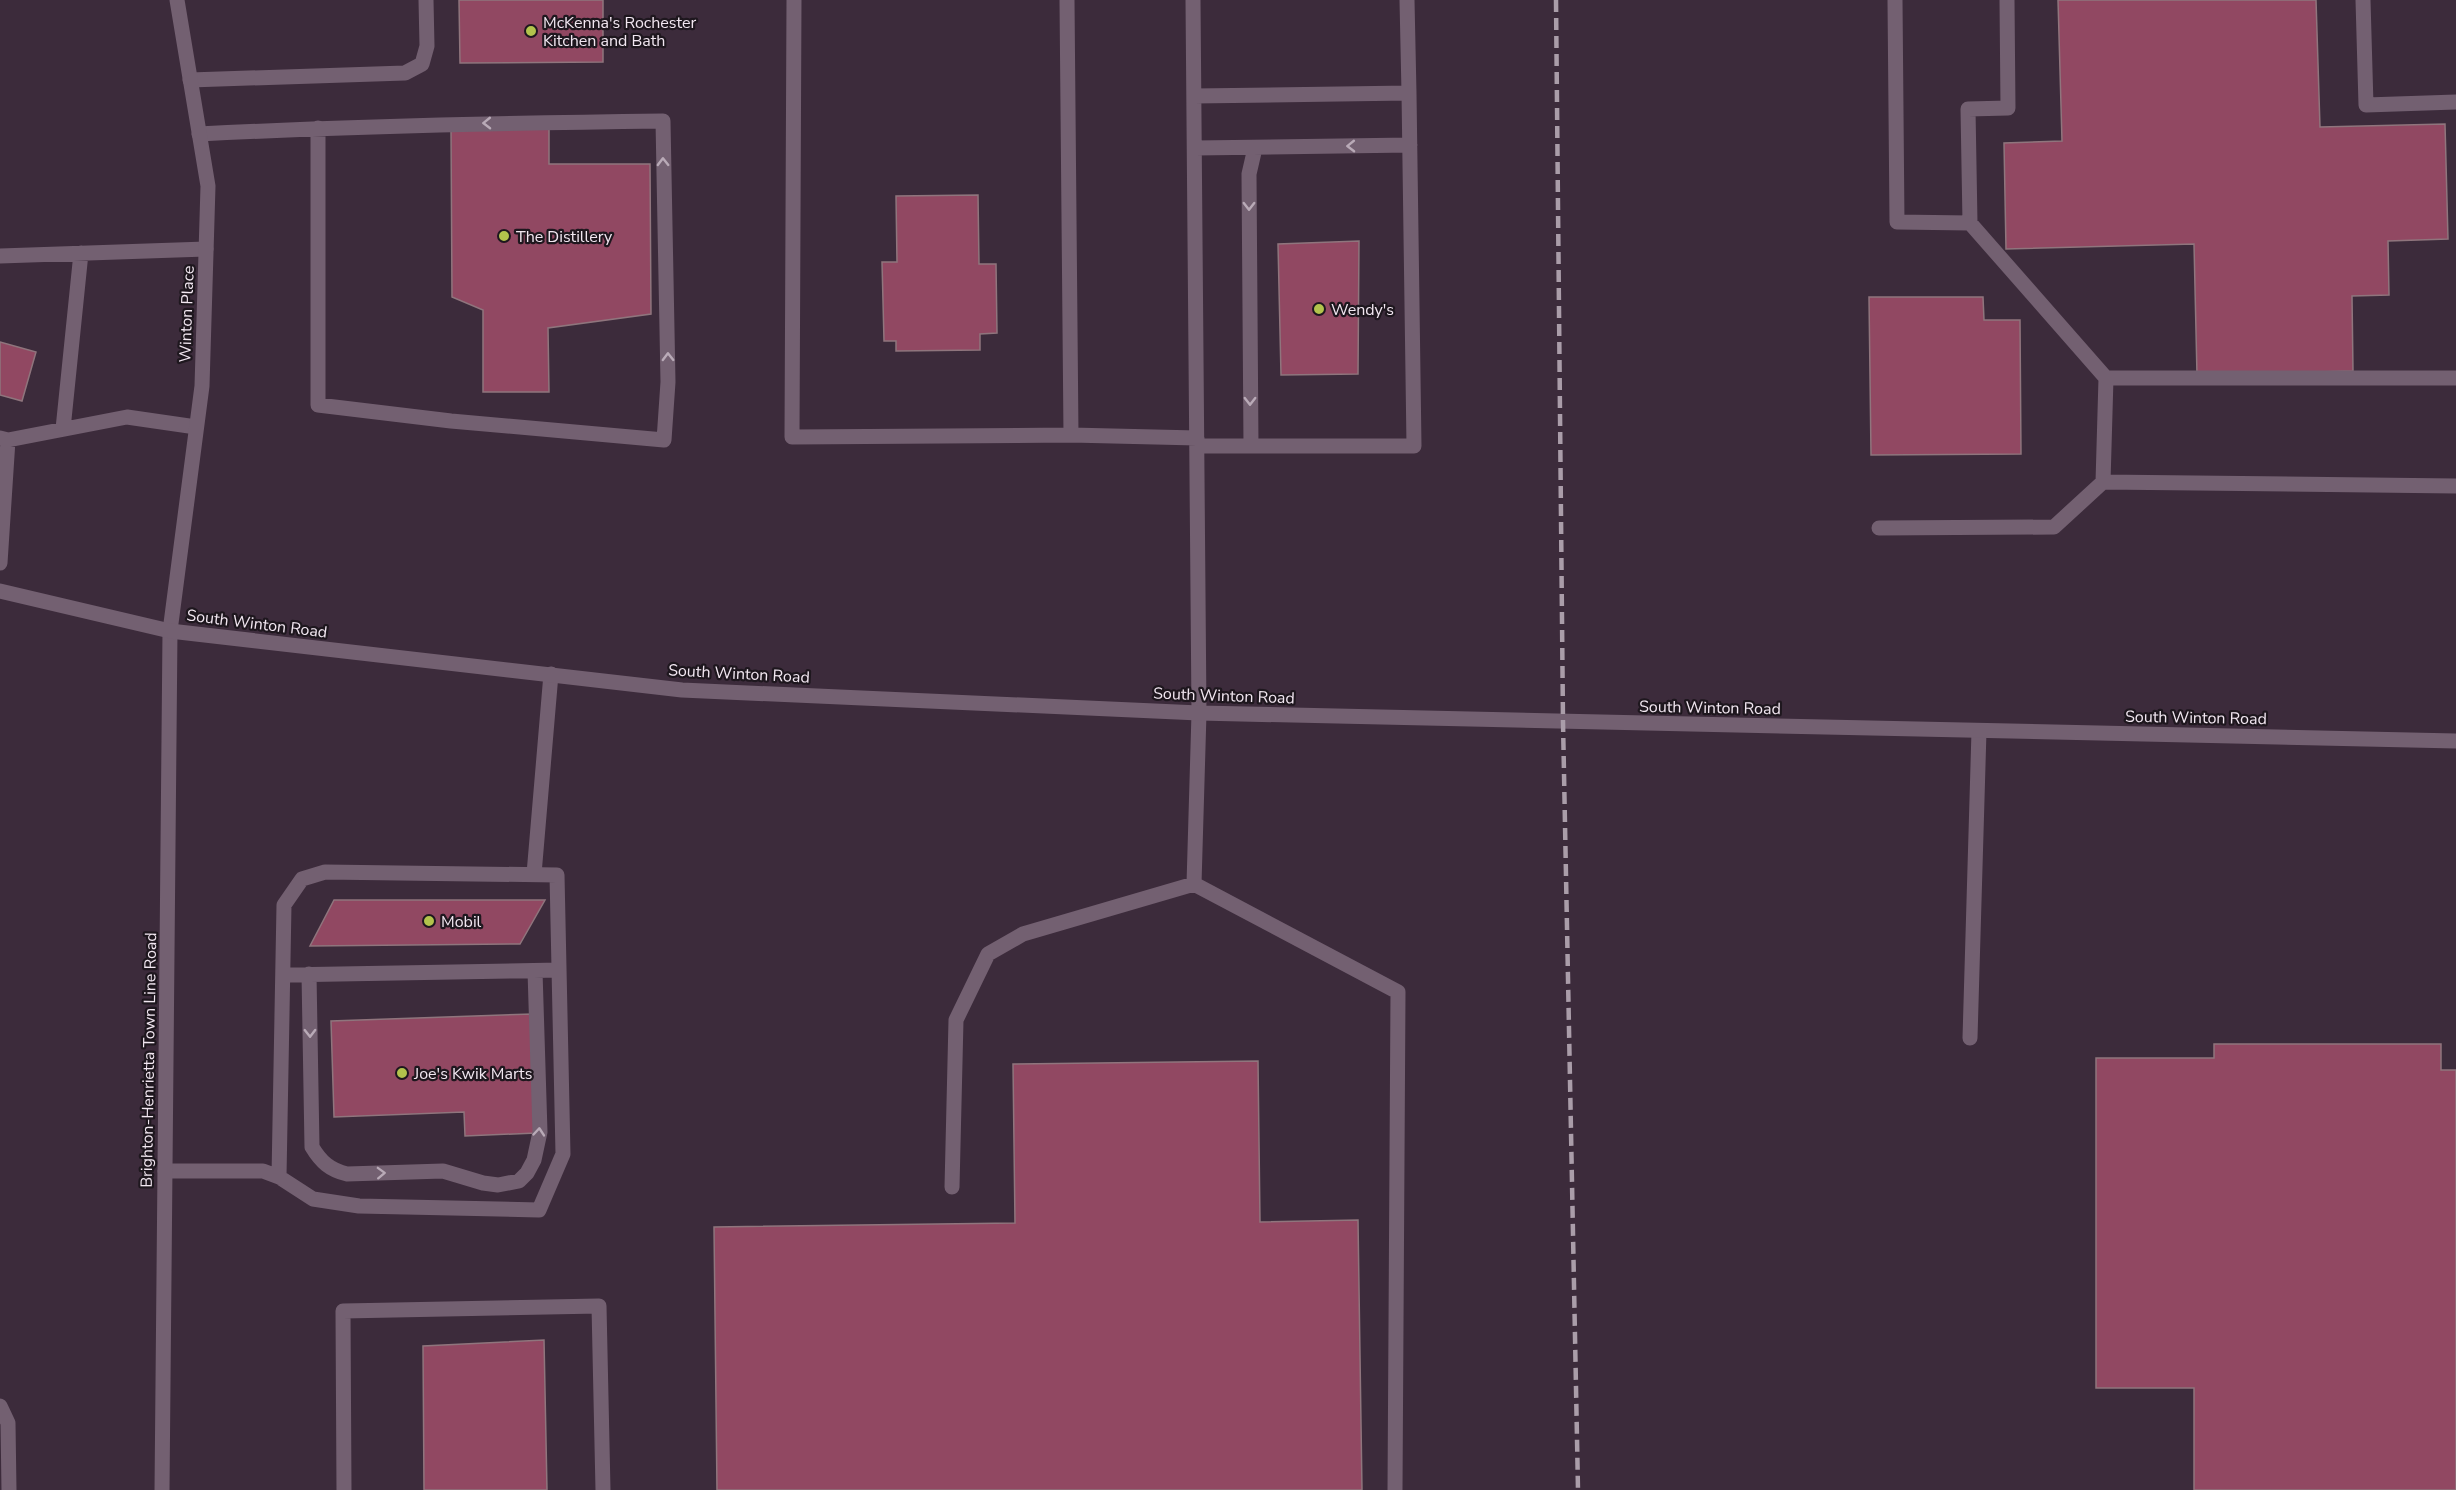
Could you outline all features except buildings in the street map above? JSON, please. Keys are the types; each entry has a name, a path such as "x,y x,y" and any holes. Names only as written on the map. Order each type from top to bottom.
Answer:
{"main road":[{"name":"Winton Place","path":"170,631 202,386 208,186 177,0"},
{"path":"190,80 405,73 422,64 427,46 426,0"},
{"path":"794,0 792,437 1071,435 1251,446 1414,446 1407,0"},
{"path":"1067,0 1071,435"},
{"path":"1193,0 1199,713 1194,884"},
{"path":"1895,0 1897,222 1970,223"},
{"path":"2007,0 2008,108 1968,109 1970,223 2106,378 2103,482"},
{"path":"2363,0 2366,105 2456,102"},
{"path":"1194,96 1409,93"},
{"path":"199,134 318,128 429,124 663,121 668,381 664,440 451,421 318,405 318,128"},
{"path":"1195,148 1410,145"},
{"path":"1251,446 1249,174 1255,148"},
{"path":"0,256 206,249"},
{"path":"63,429 81,253"},
{"path":"2106,378 2456,378"},
{"path":"0,563 4,439 127,417 196,427"},
{"path":"1879,528 2054,527 2103,482 2456,486"},
{"name":"South Winton Road","path":"0,591 170,631 682,690 1199,713 2456,741"},
{"name":"Brighton-Henrietta Town Line Road","path":"162,1490 170,631"},
{"path":"534,874 551,675"},
{"path":"1970,1038 1979,731"},
{"path":"165,1171 263,1171 279,1177 313,1199 359,1206 539,1210 563,1154 557,875 325,872 302,879 284,905 279,1177"},
{"path":"952,1187 956,1020 988,954 1023,934 1194,884 1398,992 1395,1490"},
{"path":"283,975 559,970"},
{"path":"309,974 312,1147 320,1160 333,1171 348,1174 443,1171 498,1185 519,1181 527,1173 534,1160 540,1132 535,971"},
{"path":"344,1490 343,1311 599,1306 603,1490"},
{"path":"0,1406 8,1423 9,1490"}],"railway":[{"path":"1556,0 1563,722 1578,1490"}],"place":[{"name":"McKenna's Rochester Kitchen and Bath","path":"531,31"},
{"name":"The Distillery","path":"504,236"},
{"name":"Wendy's","path":"1319,309"},
{"name":"Mobil","path":"429,921"},
{"name":"Joe's Kwik Marts","path":"402,1073"}]}
